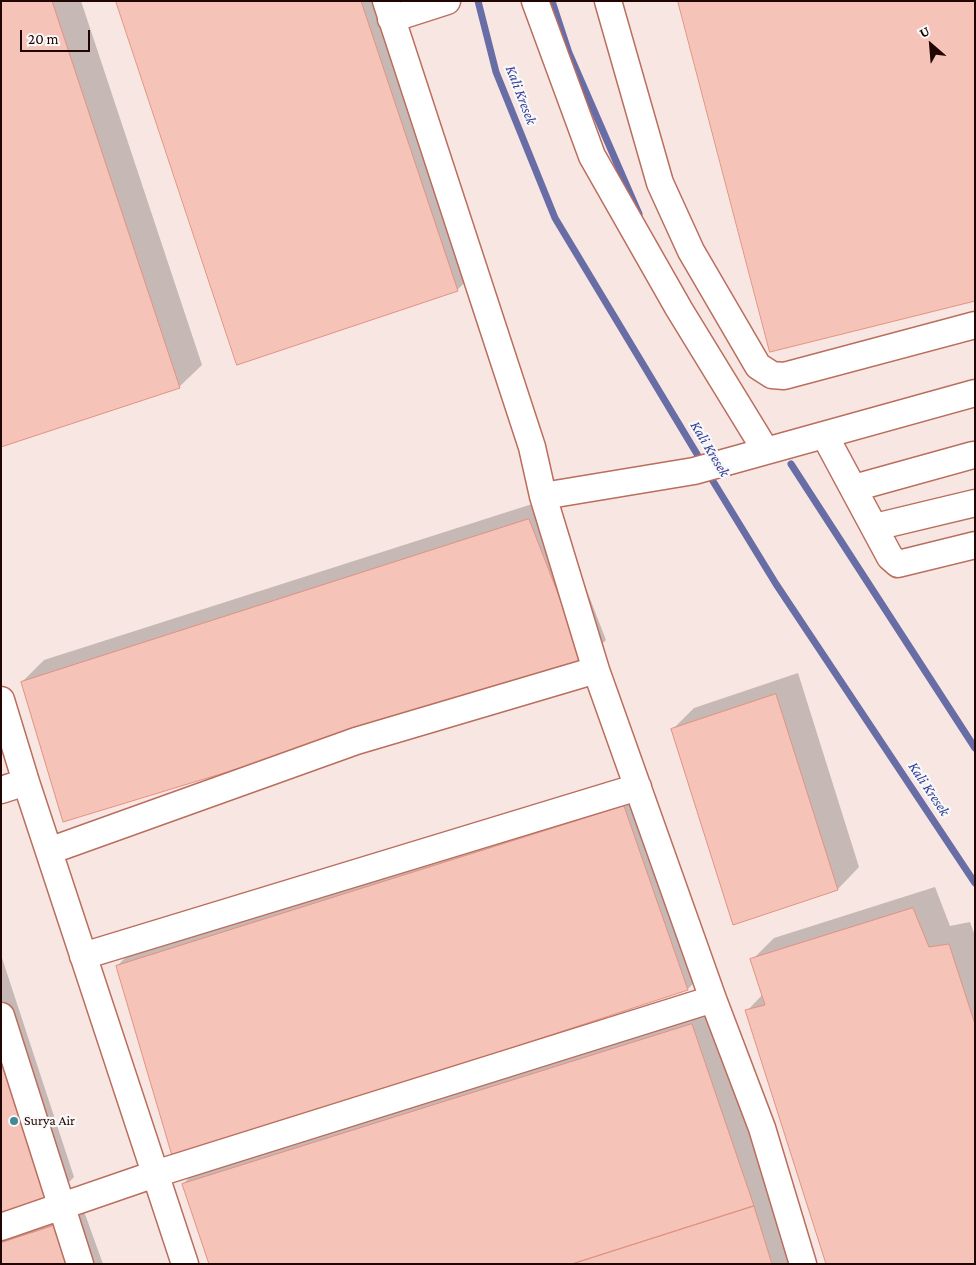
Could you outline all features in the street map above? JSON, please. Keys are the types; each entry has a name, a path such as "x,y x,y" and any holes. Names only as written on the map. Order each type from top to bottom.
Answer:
{"lane":[{"path":"447,1 388,10 532,447 543,496 596,670 713,999 762,1128 803,1264"},
{"path":"534,1 592,156 679,309 766,452"},
{"path":"608,1 660,182 691,251 758,366 772,375 784,376 975,325"},
{"path":"543,496 694,471 975,394"},
{"path":"825,436 890,557 898,564 975,545"},
{"path":"854,488 973,455"},
{"path":"875,526 975,503"},
{"path":"49,851 356,741 596,670"},
{"path":"1,700 26,782 185,1264"},
{"path":"1,790 26,782"},
{"path":"84,956 638,787"},
{"path":"1,1227 155,1174 713,999"},
{"path":"1,1016 80,1264"}],"building":[{"path":"1,1 52,1 180,388 1,447"},
{"path":"116,1 361,1 458,291 237,365"},
{"path":"678,1 975,1 975,301 770,352"},
{"path":"529,519 585,663 63,822 21,682"},
{"path":"776,694 838,890 733,925 671,729"},
{"path":"624,806 688,990 173,1159 116,966"},
{"path":"913,908 929,947 949,944 975,1024 975,1264 826,1264 745,1010 765,1005 750,959"},
{"path":"692,1024 754,1206 572,1264 209,1264 182,1184"},
{"name":"Surya Air","path":"1,1042 53,1200 1,1217"},
{"path":"754,1206 772,1264 572,1264"},
{"path":"59,1224 74,1264 1,1264 1,1243"}],"waterway":[{"name":"Kali Kresek","path":"478,1 496,72 555,218 703,464"},
{"path":"552,1 569,53 639,214"},
{"path":"791,464 975,748"},
{"name":"Kali Kresek","path":"708,473 776,584 975,883"}],"place":[{"name":"Surya Air","path":"14,1121"}]}
